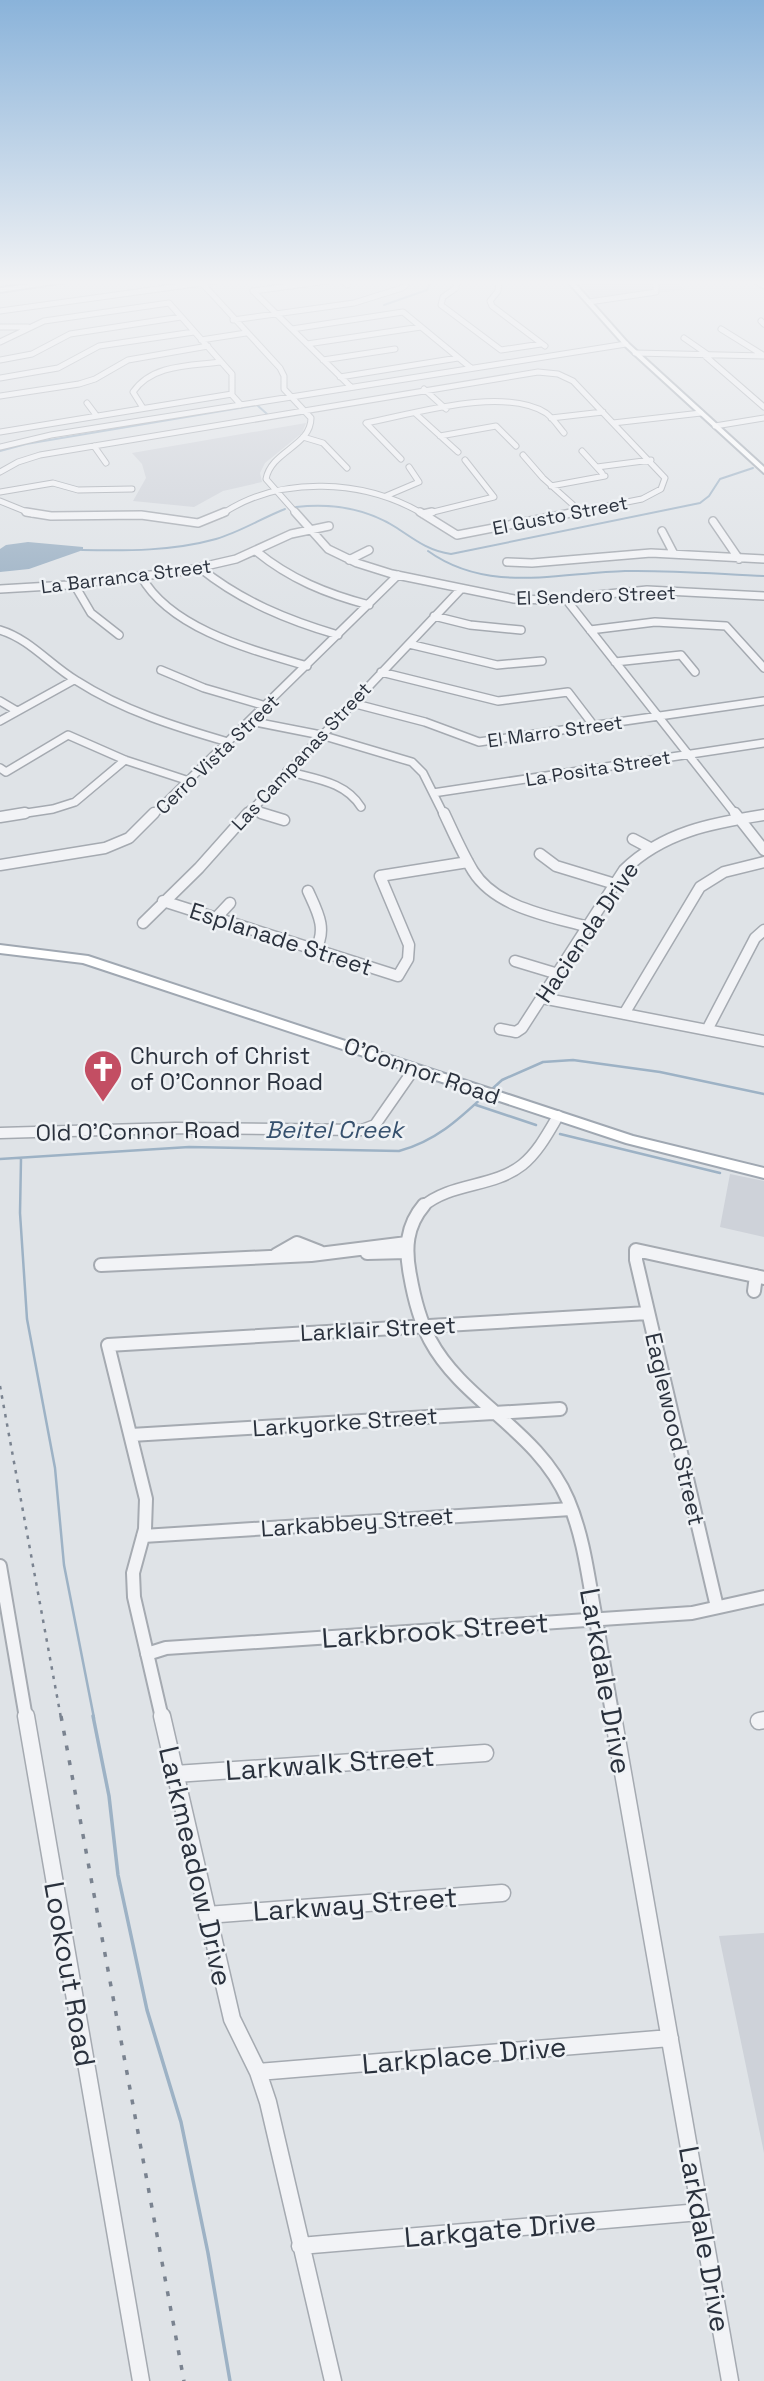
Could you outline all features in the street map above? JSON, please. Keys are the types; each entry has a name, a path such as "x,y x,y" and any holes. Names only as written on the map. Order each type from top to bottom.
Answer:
{"main road":[{"path":"678,392 764,471"},
{"name":"O'Connor Road","path":"0,949 84,958 526,1106 663,1149 764,1173"}],"street":[{"path":"0,396 26,392"},
{"path":"133,392 143,408"},
{"path":"276,492 267,481 267,468 303,437 311,423 303,409 287,392"},
{"path":"1,444 320,392"},
{"path":"0,472 29,458 405,392"},
{"path":"427,392 446,409"},
{"path":"584,392 651,460"},
{"path":"747,392 764,407"},
{"path":"181,394 187,401"},
{"path":"0,432 43,421 232,394 241,405"},
{"path":"520,404 529,395"},
{"path":"87,402 96,415"},
{"path":"401,459 366,423 489,403 520,404 551,418 564,433"},
{"path":"551,418 603,412"},
{"path":"614,424 701,413"},
{"path":"416,414 458,452"},
{"path":"715,426 764,418"},
{"path":"440,436 495,426 516,446"},
{"path":"303,437 323,443 347,468"},
{"path":"94,446 106,463"},
{"path":"551,486 605,476 582,452"},
{"path":"523,455 551,486 580,511"},
{"path":"0,501 13,507 57,517 133,515 203,523 243,500 276,492 342,488 386,496 423,514 494,497 465,460"},
{"path":"597,467 651,460"},
{"name":"El Gusto Street","path":"423,514 457,536 642,499 661,489 665,481 665,476 651,460"},
{"path":"386,496 419,482 409,467"},
{"path":"0,492 53,483 78,491 132,489"},
{"name":"El Sendero Street","path":"276,492 328,549 349,560 398,576 460,590 514,600 648,590 764,596"},
{"path":"713,521 739,559"},
{"name":"La Barranca Street","path":"0,589 74,584 200,568 256,551 290,534 329,526"},
{"path":"662,531 674,554"},
{"path":"605,543 611,554"},
{"path":"349,560 369,550"},
{"path":"256,551 277,569 308,585 369,605"},
{"path":"507,562 532,563 611,554 764,559"},
{"path":"200,568 224,588 254,606 338,635"},
{"path":"141,576 149,592 189,621 237,644 306,666"},
{"name":"Cerro Vista Street","path":"0,865 104,848 125,841 398,576"},
{"path":"74,584 91,612 119,635"},
{"name":"Las Campanas Street","path":"143,923 199,868 250,810 460,590"},
{"path":"565,598 764,850"},
{"path":"434,616 489,628 521,630"},
{"path":"590,629 663,622 726,626 764,668"},
{"path":"0,629 18,635 47,662 116,703 160,721 228,742"},
{"path":"409,644 497,665 542,661"},
{"path":"615,662 681,655 695,672"},
{"path":"161,670 204,688 266,706"},
{"path":"381,672 498,701 568,692 594,726"},
{"path":"0,721 74,680"},
{"path":"0,701 17,711"},
{"name":"El Marro Street","path":"352,703 435,725 479,742 764,701"},
{"path":"250,721 321,735 408,760 423,773 478,879 501,897 521,906 588,927"},
{"path":"3,770 68,735 125,760 189,781"},
{"name":"La Posita Street","path":"433,793 764,743"},
{"path":"0,817 53,809 75,802 125,760"},
{"path":"287,771 345,789 356,797 361,807"},
{"path":"250,810 284,820"},
{"name":"Hacienda Drive","path":"500,1029 520,1031 631,862 650,848 687,832 764,815"},
{"path":"633,839 650,848"},
{"path":"540,854 556,866 615,884"},
{"name":"Esplanade Street","path":"163,901 398,976 408,959 409,945 380,876 468,862"},
{"path":"624,1014 700,887 724,872 764,862"},
{"path":"308,891 324,937 315,950"},
{"path":"216,918 230,903"},
{"path":"707,1030 755,938 764,930"},
{"path":"515,961 558,974"},
{"path":"542,998 764,1041"},
{"name":"Old O'Connor Road","path":"0,1133 175,1128 362,1130 376,1125 414,1069"},
{"name":"Larkdale Drive","path":"558,1116 537,1151 515,1170 487,1181 461,1186 428,1201 411,1223 407,1247 412,1294 423,1326 438,1355 452,1372 538,1453 558,1481 579,1532 730,2381"},
{"path":"101,1265 311,1255 343,1251 354,1254 407,1247"},
{"name":"Eaglewood Street","path":"717,1607 648,1313 636,1250 760,1277"},
{"path":"754,1292 760,1277"},
{"name":"Larklair Street","path":"108,1345 648,1313"},
{"name":"Larkmeadow Drive","path":"108,1345 146,1499 143,1536 132,1586 232,2020 258,2072 268,2102 333,2381"},
{"name":"Larkyorke Street","path":"131,1436 560,1409"},
{"name":"Larkabbey Street","path":"143,1536 571,1508"},
{"name":"Lookout Road","path":"0,1566 141,2381"},
{"name":"Larkbrook Street","path":"147,1654 166,1648 692,1613 729,1602 764,1597"},
{"name":"Larkwalk Street","path":"175,1774 485,1753"},
{"name":"Larkway Street","path":"207,1915 502,1893"},
{"name":"Larkplace Drive","path":"258,2072 670,2038"},
{"name":"Larkgate Drive","path":"300,2246 700,2212"}],"shaded area":[{"path":"306,423 302,433 265,463 260,473 262,482 223,491 194,507 133,501 146,478 142,464 132,453"},
{"path":"730,1174 764,1181 764,1237 720,1227"},
{"path":"764,1933 764,2153 719,1936"}],"water":[{"path":"28,542 83,547 83,550 29,569 0,572 0,549 6,545"}],"waterway":[{"path":"0,451 26,444 257,405 267,414"},
{"path":"296,507 348,508 385,521 429,548 451,554 700,503 709,496 720,479 753,468"},
{"path":"82,550 150,549 200,543 234,533 285,509"},
{"path":"428,551 475,573 499,577 642,571 764,576"},
{"name":"Beitel Creek","path":"491,1090 502,1080 543,1062 573,1060 660,1072 764,1094"},
{"name":"Beitel Creek","path":"0,1159 189,1147 399,1151 436,1135 486,1094"},
{"path":"476,1105 536,1125"},
{"path":"560,1134 720,1173"},
{"path":"21,1159 20,1213 27,1319 55,1468 64,1565 94,1718"},
{"path":"93,1716 109,1796 118,1875 147,2010 181,2122 208,2253 230,2381"}],"railway":[{"path":"0,1386 61,1718"},
{"path":"61,1716 184,2381"}],"place":[{"name":"Church of Christ of O'Connor Road","path":"103,1103"}]}
